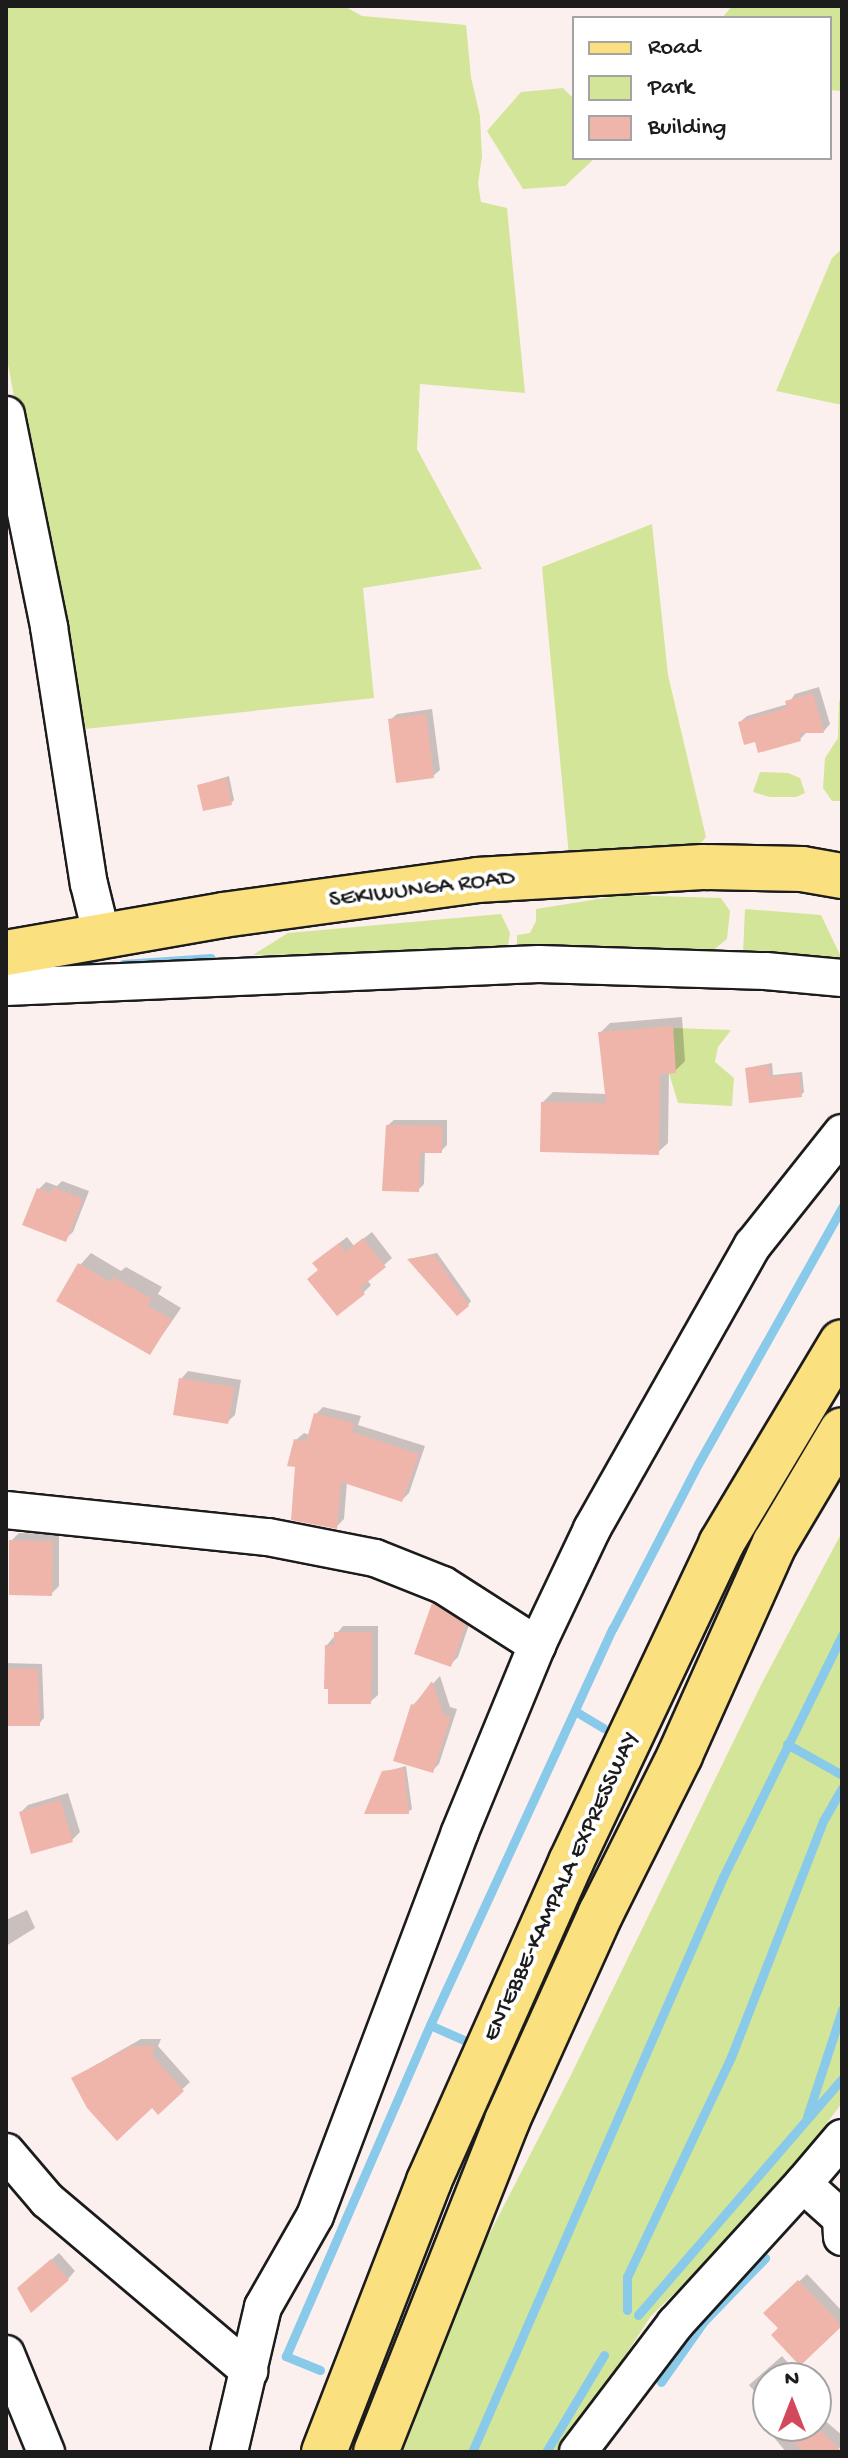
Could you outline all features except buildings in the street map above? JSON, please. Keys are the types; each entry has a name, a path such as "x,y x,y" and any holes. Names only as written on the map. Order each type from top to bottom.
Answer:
{"main road":[{"name":"SEKIWUNGA ROAD","path":"6,953 223,915 477,880 703,867 802,869 842,876"},
{"name":"ENTEBBE-KAMPALA EXPRESSWAY","path":"324,2452 429,2181 571,1862 721,1544 842,1342"},
{"name":"ENTEBBE-KAMPALA EXPRESSWAY","path":"376,2452 507,2121 594,1927 680,1755 775,1543 842,1430"}],"street":[{"path":"6,415 49,627 89,884 102,937"},
{"path":"6,987 539,964 766,971 842,978"},
{"path":"229,2452 263,2307 315,2216 460,1832 537,1645 592,1529 753,1245 842,1133"},
{"path":"6,1510 268,1537 375,1558 443,1585 537,1645"},
{"path":"578,2452 675,2324 842,2138"},
{"path":"6,2152 47,2200 249,2371"},
{"path":"803,2184 841,2218 842,2237"},
{"path":"6,2354 46,2452"}],"green space":[{"path":"6,6 344,6 362,16 466,25 471,77 480,116 482,157 478,183 481,202 507,208 525,393 420,384 417,449 482,569 363,588 374,698 75,730 6,353"},
{"path":"732,6 842,6 842,91 832,90 832,16 724,16"},
{"path":"563,88 572,97 572,160 593,160 565,186 523,189 487,131 521,92"},
{"path":"842,249 842,405 776,391 832,258"},
{"path":"652,524 668,675 706,837 699,845 569,856 542,567"},
{"path":"842,698 842,801 832,801 823,788 825,758 838,738 839,701"},
{"path":"760,772 788,773 800,778 805,793 796,797 770,797 753,792"},
{"path":"623,895 721,898 730,911 727,939 711,952 517,949 517,935 530,933 536,921 536,909"},
{"path":"745,909 821,915 842,959 743,954"},
{"path":"501,914 510,933 508,946 399,953 253,955 288,933"},
{"path":"674,1028 731,1030 718,1047 715,1062 734,1078 732,1106 678,1103 665,1060"},
{"path":"842,1532 842,2103 762,2208 651,2316 562,2452 394,2452 477,2258 569,2079 761,1685"}],"waterway":[{"path":"123,964 211,958"},
{"path":"63,964 92,963"},
{"path":"320,2370 286,2356 430,2025 613,1628 698,1464 842,1207"},
{"path":"472,2452 723,1877 842,1635"},
{"path":"575,1711 603,1728"},
{"path":"787,1744 842,1775"},
{"path":"627,2310 627,2277 731,2057 823,1821 842,1788"},
{"path":"807,2117 842,2010"},
{"path":"430,2025 463,2040"},
{"path":"638,2315 842,2079"},
{"path":"661,2382 704,2321 765,2258"},
{"path":"546,2452 604,2355"}]}
